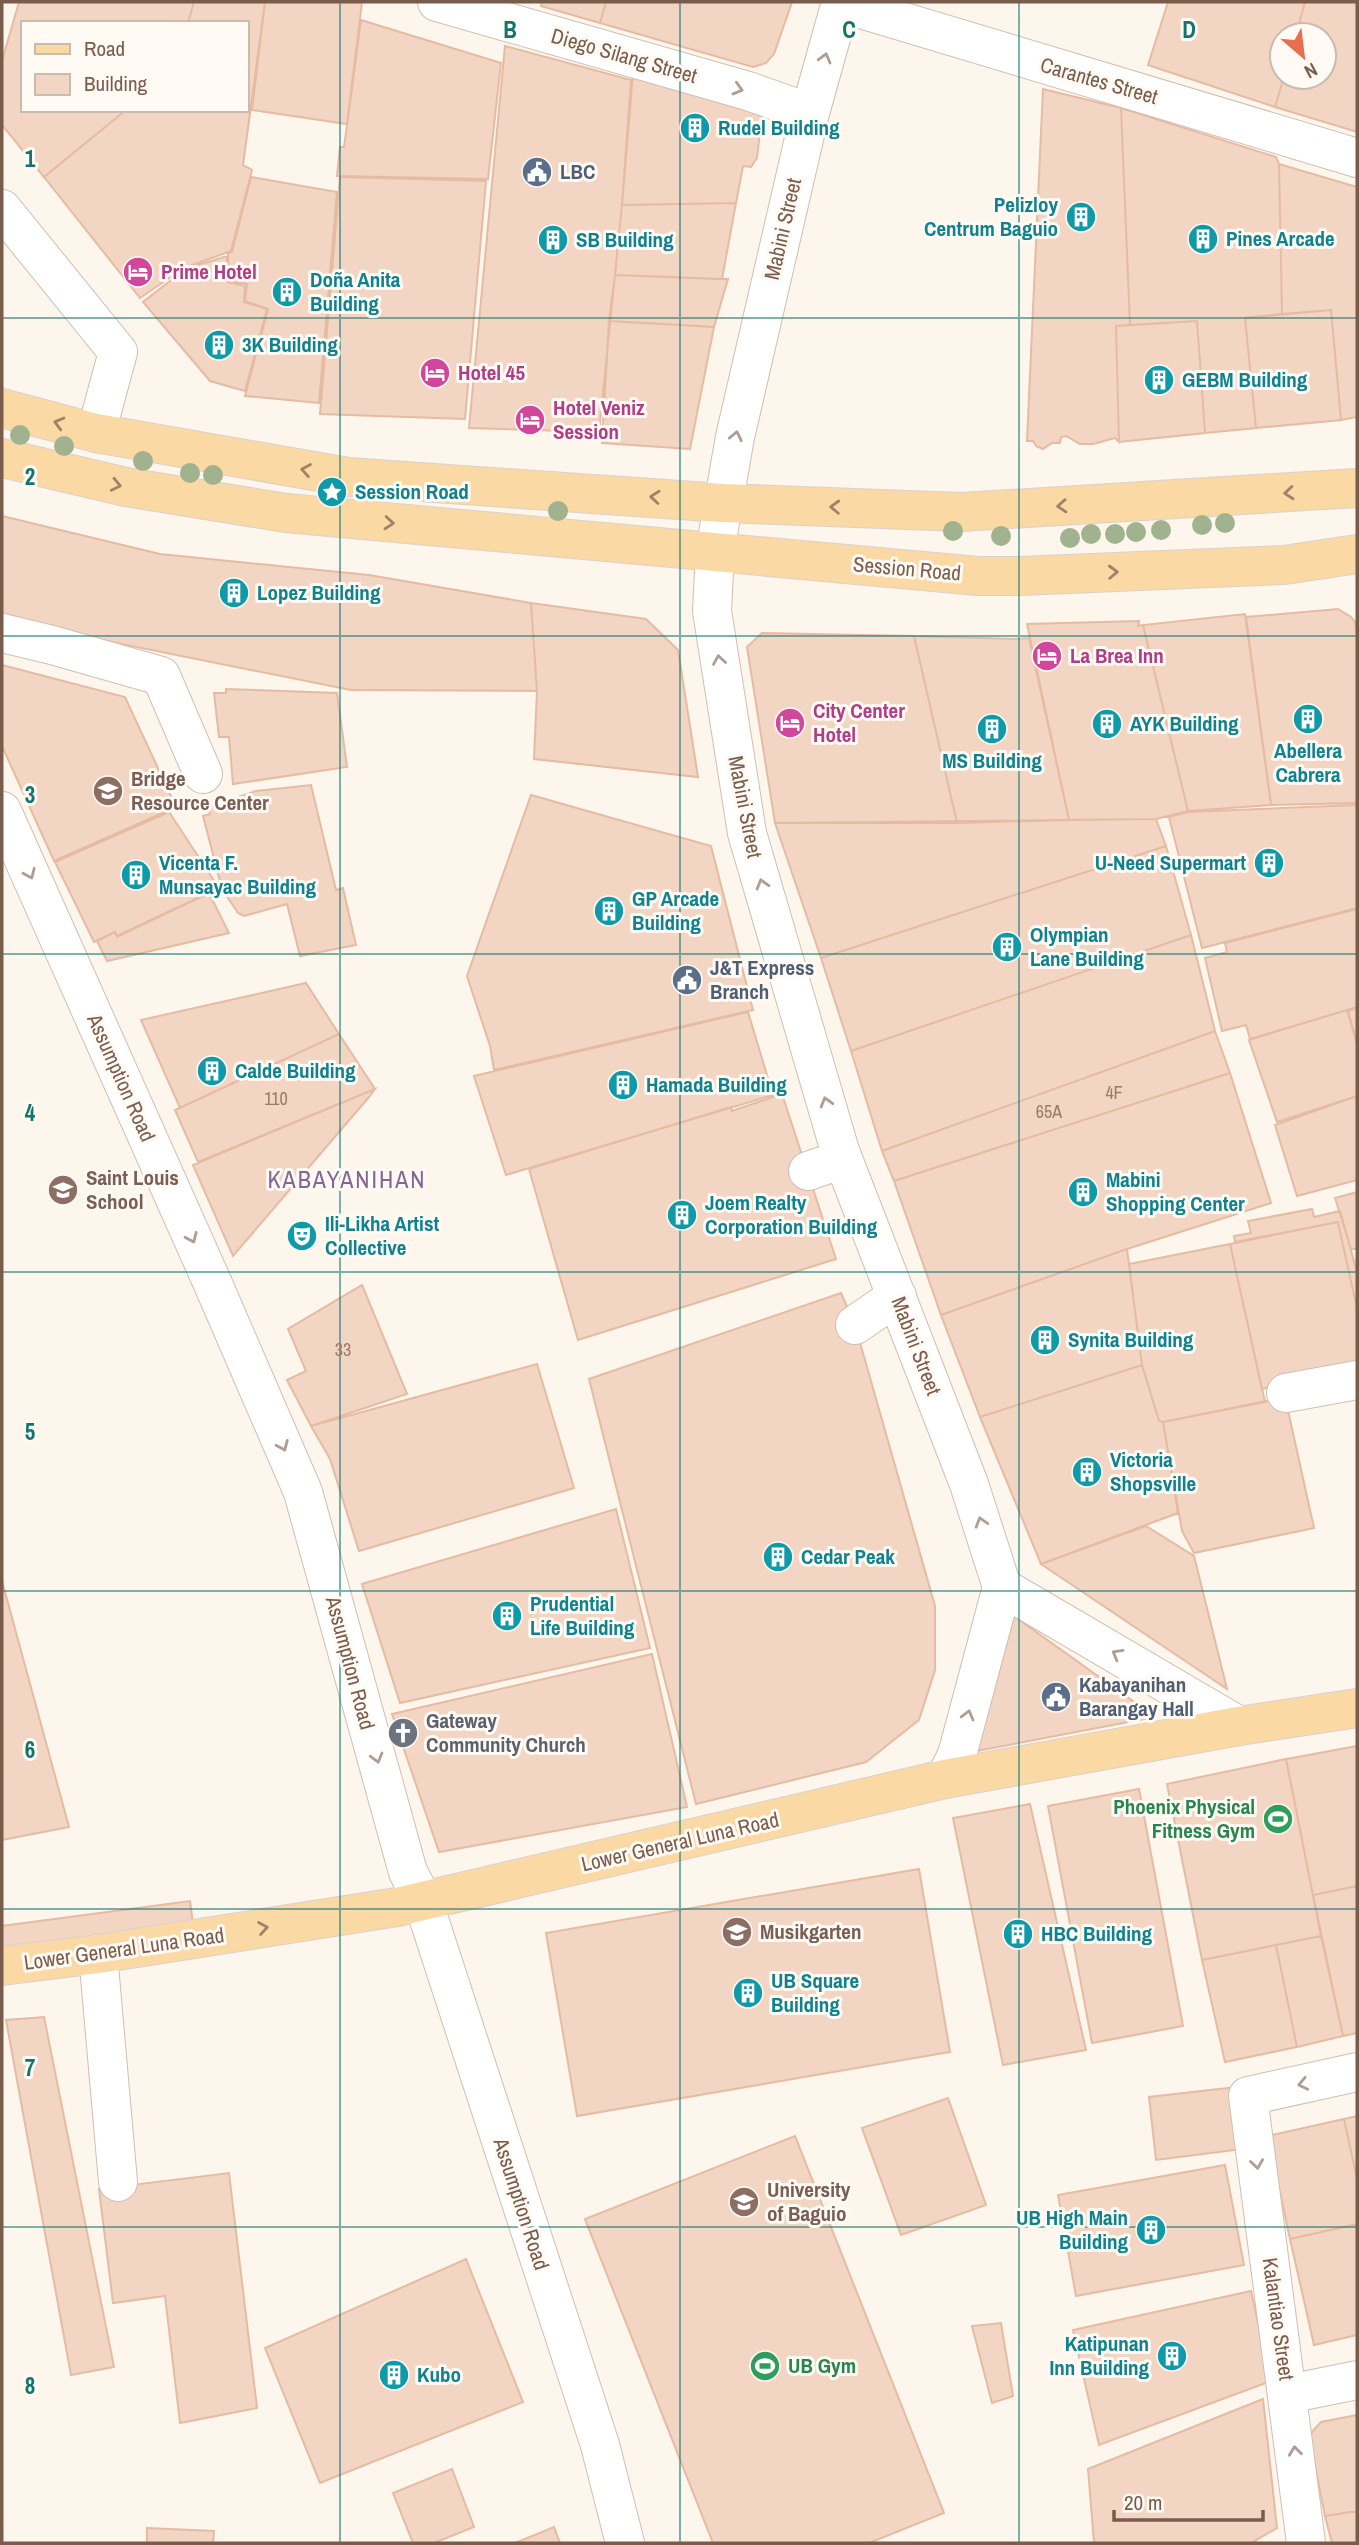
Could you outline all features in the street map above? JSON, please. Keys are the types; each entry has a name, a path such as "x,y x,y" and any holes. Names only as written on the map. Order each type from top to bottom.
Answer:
{"main road":[{"path":"2,408 96,433 348,477 723,503 961,512 1357,488"},
{"name":"Session Road","path":"2,458 126,487 286,513 978,576 1284,565 1357,554"},
{"name":"Lower General Luna Road","path":"2,1966 98,1954 410,1904 945,1779 1239,1726 1357,1708"}],"street":[{"name":"Diego Silang Street","path":"438,2 748,91 810,113"},
{"name":"Mabini Street","path":"841,2 810,113 735,437 715,551 712,611 747,833 825,1165 897,1296 969,1485 1002,1587"},
{"name":"Carantes Street","path":"841,2 1357,158"},
{"path":"2,209 118,352 96,433"},
{"path":"2,633 161,676 203,774"},
{"name":"Assumption Road","path":"2,811 303,1492 408,1872 410,1904 600,2445 625,2543"},
{"path":"855,1325 897,1296"},
{"path":"1286,1393 1357,1380"},
{"path":"945,1779 957,1755 1002,1587 1239,1726"},
{"path":"98,1954 118,2182"},
{"name":"Kalantiao Street","path":"1306,2543 1248,2096 1357,2072"},
{"path":"1288,2394 1357,2380"}],"building":[{"path":"19,2 194,2 189,21 21,21 21,112 124,112 44,177 2,125 2,61"},
{"name":"Prime Hotel","path":"194,2 265,2 243,165 252,170 231,251 184,268 140,298 44,177 124,112 248,112 248,21 189,21"},
{"path":"265,2 362,2 347,124 252,110"},
{"path":"542,2 606,2 600,23 541,6"},
{"path":"606,2 792,2 774,54 766,63 753,67 600,23"},
{"path":"1168,2 1305,2 1300,21 1268,21 1268,91 1280,91 1275,107 1148,65"},
{"path":"1305,2 1357,2 1357,132 1275,107 1280,91 1338,91 1338,21 1300,21"},
{"path":"361,20 501,63 488,179 337,176 340,147 344,147"},
{"name":"SB Building","path":"505,46 631,80 622,205 599,432 469,428"},
{"name":"Rudel Building","path":"633,73 762,115 757,158 751,167 743,166 736,203 622,205"},
{"name":"Pelizloy Centrum Baguio","path":"1043,89 1121,108 1130,325 1116,326 1119,442 1115,438 1093,444 1080,444 1066,436 1061,437 1060,443 1052,443 1043,449 1033,441 1027,441"},
{"name":"Pines Arcade","path":"1121,108 1276,157 1279,164 1282,314 1245,318 1256,428 1205,433 1197,321 1130,325"},
{"path":"1279,164 1357,187 1357,417 1341,420 1331,310 1282,314"},
{"name":"Doña Anita Building","path":"251,177 337,192 319,403 245,396 268,309 245,301 247,284 229,281 228,253 232,252"},
{"path":"340,177 486,181 465,419 320,414"},
{"path":"736,203 722,279 615,275 622,205"},
{"name":"3K Building","path":"227,256 227,282 245,286 244,302 267,309 245,391 210,381 143,302 179,274"},
{"path":"615,275 728,279 714,327 609,321"},
{"path":"1331,310 1341,420 1256,428 1245,318"},
{"path":"609,321 714,327 690,449 602,443"},
{"name":"GEBM Building","path":"1197,321 1205,433 1119,442 1116,326"},
{"name":"Lopez Building","path":"2,516 160,554 369,575 531,603 537,691 351,690 2,620"},
{"path":"531,603 646,619 678,650 698,777 534,759 537,691"},
{"name":"Abellera Cabrera","path":"1338,609 1355,622 1357,635 1357,803 1271,805 1246,617"},
{"path":"1245,614 1271,805 1188,811 1143,625"},
{"name":"AYK Building","path":"1139,621 1138,626 1143,625 1188,811 1156,819 1069,820 1027,624"},
{"path":"762,633 914,636 957,823 775,823 747,647"},
{"name":"MS Building","path":"914,636 1029,638 1069,820 957,823"},
{"path":"2,665 125,697 176,807 54,861 2,746"},
{"path":"226,689 337,693 347,767 233,784 229,737 219,737 214,693 226,693"},
{"path":"311,785 336,890 343,888 356,945 300,956 287,904 244,916 238,913 222,889 203,816 210,814 209,807 256,791"},
{"name":"GP Arcade Building","path":"531,795 711,846 753,1010 494,1070 490,1046 467,976"},
{"name":"U-Need Supermart","path":"1357,805 1357,908 1202,948 1169,817 1188,812"},
{"name":"Vicenta F. Munsayac Building","path":"169,812 219,888 117,936 115,932 94,942 55,862"},
{"path":"1156,819 1166,846 821,958 775,823"},
{"name":"Olympian Lane Building","path":"1166,846 1191,935 851,1051 821,958"},
{"path":"209,893 229,933 107,961 97,941 115,932 117,937"},
{"path":"1357,909 1357,1007 1250,1039 1246,1025 1222,1031 1205,958 1227,952 1225,943"},
{"path":"1191,935 1215,1031 882,1151 851,1051"},
{"name":"Calde Building","path":"306,983 339,1034 180,1108 141,1020"},
{"path":"1357,1008 1357,1043 1348,1011"},
{"path":"1347,1010 1357,1044 1357,1096 1277,1122 1249,1040"},
{"name":"Hamada Building","path":"748,1012 773,1095 506,1175 474,1076"},
{"path":"1215,1031 1230,1073 894,1181 882,1151"},
{"path":"339,1034 375,1089 198,1162 175,1110"},
{"name":"Mabini Shopping Center","path":"1230,1073 1271,1203 1127,1249 941,1315 894,1181"},
{"path":"375,1089 369,1097 233,1256 193,1165"},
{"name":"Joem Realty Corporation Building","path":"782,1094 836,1259 578,1340 529,1169"},
{"path":"1357,1096 1357,1180 1297,1196 1275,1125"},
{"path":"1357,1192 1357,1249 1351,1249 1335,1198"},
{"path":"1312,1209 1314,1217 1340,1211 1357,1272 1357,1309 1338,1222 1235,1242 1234,1236 1251,1233 1248,1221"},
{"path":"1338,1222 1357,1309 1357,1368 1262,1389 1230,1244"},
{"path":"1230,1244 1265,1402 1159,1421 1142,1365 1129,1264"},
{"name":"Synita Building","path":"1127,1249 1142,1365 980,1417 941,1315"},
{"path":"362,1285 407,1394 311,1426 287,1380 306,1371 288,1329"},
{"name":"Cedar Peak","path":"841,1293 855,1325 935,1606 935,1670 919,1720 866,1762 696,1804 589,1379"},
{"path":"537,1364 574,1488 359,1551 330,1459 311,1426"},
{"name":"Victoria Shopsville","path":"1142,1365 1159,1421 1163,1422 1178,1513 1041,1564 980,1417"},
{"path":"1285,1397 1314,1528 1194,1553 1182,1531 1163,1422"},
{"name":"Prudential Life Building","path":"616,1509 650,1648 400,1703 362,1584"},
{"path":"1146,1526 1194,1556 1227,1689 1041,1564"},
{"path":"2,1581 69,1827 2,1840"},
{"path":"1014,1616 1155,1717 977,1751"},
{"path":"652,1654 687,1807 439,1852 392,1714"},
{"path":"1357,1746 1357,1886 1313,1895 1286,1759"},
{"path":"1286,1759 1321,1936 1202,1960 1167,1784"},
{"path":"1139,1789 1183,2026 1092,2043 1048,1806"},
{"name":"HBC Building","path":"1030,1804 1086,2050 1003,2065 953,1818"},
{"name":"UB Square Building","path":"919,1869 950,2052 577,2116 546,1933"},
{"path":"1357,1886 1357,2033 1343,2036 1313,1895"},
{"path":"190,1901 193,1924 2,1949 2,1926"},
{"path":"1321,1936 1343,2036 1297,2047 1276,1945"},
{"path":"1276,1945 1297,2047 1225,2062 1202,1960"},
{"path":"44,2017 114,2367 71,2375 6,2020"},
{"path":"1236,2087 1243,2149 1156,2160 1149,2097"},
{"path":"948,2098 986,2205 901,2235 862,2128"},
{"path":"1357,2116 1357,2179 1344,2119"},
{"path":"1344,2119 1357,2179 1357,2224 1290,2239 1268,2136"},
{"name":"UB Gym","path":"795,2136 944,2513 869,2543 713,2543 585,2219"},
{"name":"UB High Main Building","path":"1225,2165 1244,2265 1076,2296 1058,2195"},
{"path":"229,2173 257,2408 180,2423 165,2296 113,2303 99,2189"},
{"path":"1357,2224 1357,2335 1314,2345 1290,2239"},
{"name":"Kubo","path":"466,2259 523,2402 320,2483 265,2348"},
{"name":"Katipunan Inn Building","path":"1251,2291 1271,2381 1099,2445 1073,2330"},
{"path":"1001,2323 1013,2396 992,2403 972,2326"},
{"path":"1263,2399 1277,2528 1251,2543 1094,2543 1088,2469"},
{"path":"1357,2415 1357,2511 1325,2516 1310,2440 1311,2433 1321,2422"},
{"path":"452,2469 474,2527 434,2543 413,2543 393,2493"},
{"path":"1357,2511 1357,2543 1332,2543 1325,2516"},
{"path":"554,2527 560,2543 515,2543"},
{"path":"147,2528 214,2531 213,2543 147,2543"}],"place":[{"name":"Rudel Building","path":"695,128"},
{"name":"LBC","path":"537,172"},
{"name":"Pelizloy Centrum Baguio","path":"1081,217"},
{"name":"Pines Arcade","path":"1203,239"},
{"name":"SB Building","path":"553,240"},
{"name":"Prime Hotel","path":"138,272"},
{"name":"Doña Anita Building","path":"287,292"},
{"name":"3K Building","path":"219,345"},
{"name":"Hotel 45","path":"435,373"},
{"name":"GEBM Building","path":"1159,380"},
{"name":"Hotel Veniz Session","path":"530,420"},
{"name":"Session Road","path":"332,492"},
{"name":"Lopez Building","path":"234,593"},
{"name":"La Brea Inn","path":"1047,656"},
{"name":"Abellera Cabrera","path":"1308,719"},
{"name":"City Center Hotel","path":"790,723"},
{"name":"AYK Building","path":"1107,724"},
{"name":"MS Building","path":"992,729"},
{"name":"Bridge Resource Center","path":"108,791"},
{"name":"U-Need Supermart","path":"1269,863"},
{"name":"Vicenta F. Munsayac Building","path":"136,875"},
{"name":"GP Arcade Building","path":"609,911"},
{"name":"Olympian Lane Building","path":"1007,947"},
{"name":"J&T Express Branch","path":"687,980"},
{"name":"Calde Building","path":"212,1071"},
{"name":"Hamada Building","path":"623,1085"},
{"name":"Saint Louis School","path":"63,1190"},
{"name":"Mabini Shopping Center","path":"1083,1192"},
{"name":"Joem Realty Corporation Building","path":"682,1215"},
{"name":"Ili-Likha Artist Collective","path":"302,1236"},
{"name":"Synita Building","path":"1045,1340"},
{"name":"Victoria Shopsville","path":"1087,1472"},
{"name":"Cedar Peak","path":"778,1557"},
{"name":"Prudential Life Building","path":"507,1616"},
{"name":"Kabayanihan Barangay Hall","path":"1056,1697"},
{"name":"Gateway Community Church","path":"403,1733"},
{"name":"Phoenix Physical Fitness Gym","path":"1278,1819"},
{"name":"Musikgarten","path":"737,1932"},
{"name":"HBC Building","path":"1018,1934"},
{"name":"UB Square Building","path":"748,1993"},
{"name":"University of Baguio","path":"744,2202"},
{"name":"UB High Main Building","path":"1151,2230"},
{"name":"Katipunan Inn Building","path":"1172,2356"},
{"name":"UB Gym","path":"765,2366"},
{"name":"Kubo","path":"394,2375"}],"district":[{"name":"KABAYANIHAN","path":"347,1180"}]}
